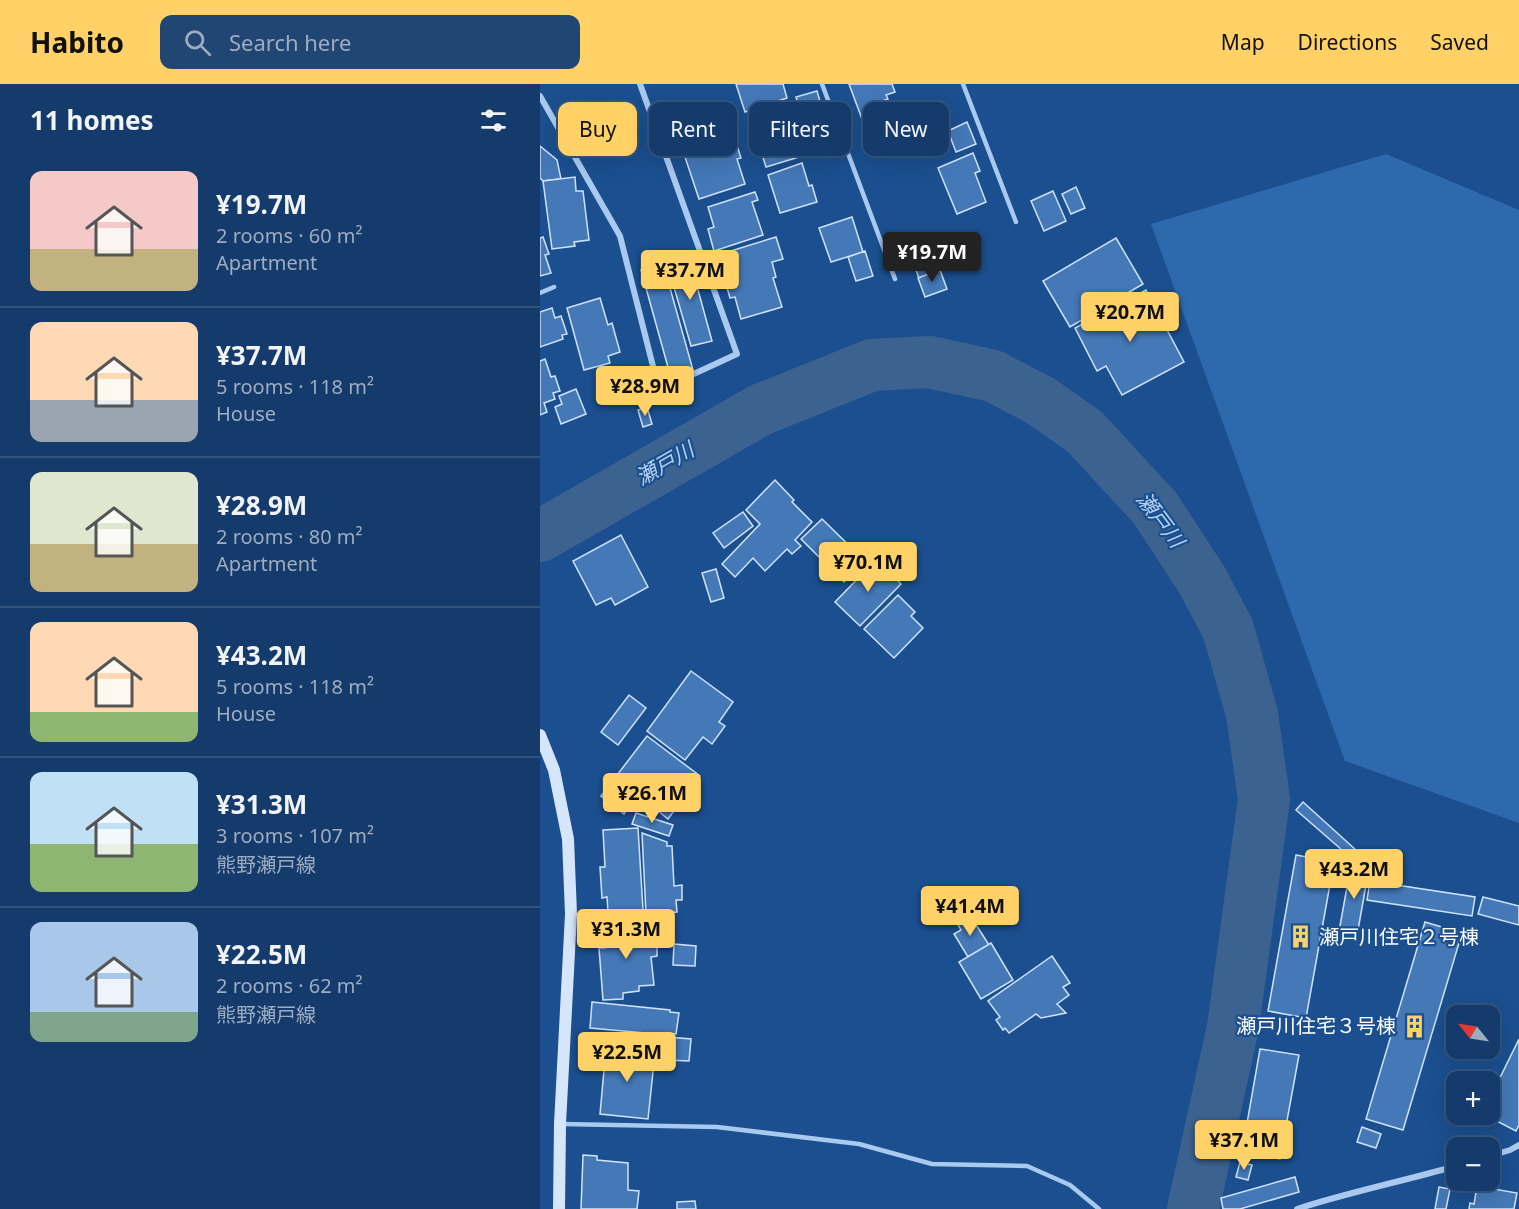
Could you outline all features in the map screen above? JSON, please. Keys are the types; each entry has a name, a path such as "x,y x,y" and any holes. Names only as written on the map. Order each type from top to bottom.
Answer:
{"main road":[{"path":"540,735 554,770 568,839 571,914 560,1124 559,1209"}],"street":[{"path":"540,96 620,236 658,390 737,354 640,84"},
{"path":"1500,1153 1519,1145"},
{"path":"1297,1209 1326,1199 1446,1169"}],"lane":[{"path":"822,84 895,279"},
{"path":"963,84 1017,222"},
{"path":"540,292 554,287"},
{"path":"560,1124 717,1127 859,1144 932,1164 1027,1166 1070,1185 1099,1209"}],"shaded area":[{"path":"1386,154 1519,210 1519,823 1345,761 1151,224"}],"building":[{"path":"736,84 783,84 787,98 775,102 749,102 749,111 745,112"},
{"path":"849,84 892,84 895,92 886,95 888,99 880,102 863,102 862,119"},
{"path":"817,91 820,102 797,102 796,97"},
{"path":"967,122 976,144 956,152 949,131"},
{"path":"737,145 741,158 737,159 745,184 699,199 685,156 737,156"},
{"path":"540,146 557,160 561,179 543,181 540,178"},
{"path":"973,153 980,171 975,173 986,202 957,214 938,168"},
{"path":"763,156 799,157 766,167"},
{"path":"802,163 817,202 780,213 768,175"},
{"path":"575,177 576,191 583,191 589,240 574,242 575,246 552,249 543,181"},
{"path":"1076,187 1085,208 1071,214 1062,194"},
{"path":"1053,191 1066,221 1044,231 1031,201"},
{"path":"755,192 758,200 752,202 763,235 714,251 708,229 714,227 708,207"},
{"path":"852,217 863,252 831,262 819,228"},
{"path":"543,237 549,254 545,255 551,273 540,276 540,238"},
{"path":"776,237 783,259 772,262 776,277 773,278 782,307 741,319 735,297 730,298 725,281 729,280 721,254"},
{"path":"1116,238 1143,284 1070,327 1043,281"},
{"path":"938,240 942,250 946,248 953,265 919,278 912,260 916,258 913,249"},
{"path":"865,251 873,276 856,281 848,257"},
{"path":"689,257 712,341 691,346 667,263"},
{"path":"663,263 693,370 693,374 677,384 671,378 641,270"},
{"path":"940,270 947,289 925,297 918,278"},
{"path":"1146,290 1184,362 1122,395 1106,366 1097,371 1075,328"},
{"path":"600,298 608,325 612,323 620,352 608,356 610,363 584,370 567,308"},
{"path":"552,308 555,318 561,316 567,334 562,335 563,339 540,347 540,312"},
{"path":"545,359 551,377 555,376 560,391 553,393 555,399 544,403 547,412 540,415 540,361"},
{"path":"576,389 586,414 561,424 555,407 562,404 559,396"},
{"path":"647,407 652,424 643,427 638,410"},
{"path":"775,480 812,522 795,540 801,546 792,554 787,549 765,571 753,558 735,577 722,564 760,524 746,510"},
{"path":"743,512 753,526 724,548 713,533"},
{"path":"822,519 865,561 844,582 801,539"},
{"path":"621,535 648,587 615,605 611,598 596,605 573,561"},
{"path":"876,560 901,584 860,626 835,602"},
{"path":"716,569 724,598 711,602 702,573"},
{"path":"898,595 915,612 911,616 923,628 894,658 864,629"},
{"path":"691,671 733,702 719,722 725,726 712,744 703,737 685,760 647,731"},
{"path":"629,695 646,708 618,745 601,732"},
{"path":"647,736 700,776 668,819 642,798 632,811 628,808 624,814 601,796"},
{"path":"1303,802 1356,850 1350,857 1296,810"},
{"path":"636,813 673,825 669,836 632,824"},
{"path":"638,828 643,910 608,912 607,897 602,898 600,867 605,867 603,830"},
{"path":"642,833 667,842 667,846 672,846 674,886 682,885 682,900 676,900 677,912 646,914"},
{"name":"瀬戸川住宅２号棟","path":"1296,855 1334,862 1306,1018 1268,1011"},
{"path":"1352,859 1370,863 1356,941 1338,937"},
{"path":"1373,863 1385,865 1383,876 1371,875"},
{"path":"1370,881 1475,897 1472,916 1367,900"},
{"path":"1483,897 1519,906 1519,925 1478,914"},
{"path":"967,916 971,922 973,920 989,945 968,957 954,934 961,930 957,923"},
{"name":"瀬戸川住宅３号棟","path":"1425,922 1462,933 1403,1130 1366,1119"},
{"path":"632,924 633,928 651,927 653,943 657,943 657,956 651,957 654,985 639,986 639,991 623,993 623,999 603,1000 599,948 605,948 603,926"},
{"path":"991,943 1013,980 981,999 959,962"},
{"path":"674,944 696,946 695,966 673,965"},
{"path":"1052,956 1070,983 1063,987 1069,995 1057,1004 1066,1013 1041,1018 1036,1014 1009,1033 1005,1028 1003,1030 996,1020 1000,1017 988,1001"},
{"path":"592,1002 670,1010 670,1012 679,1013 676,1034 590,1028"},
{"path":"668,1037 691,1039 689,1061 666,1060"},
{"path":"1519,1039 1519,1125 1516,1131 1500,1123 1500,1078"},
{"path":"606,1048 655,1053 648,1119 600,1114"},
{"path":"1260,1049 1299,1055 1280,1159 1242,1152"},
{"path":"1362,1127 1381,1134 1376,1148 1357,1142"},
{"path":"583,1155 597,1156 597,1160 628,1163 628,1190 639,1191 637,1209 581,1209"},
{"path":"1240,1162 1252,1165 1248,1180 1236,1177"},
{"path":"1295,1177 1299,1192 1240,1209 1223,1209 1221,1198"},
{"path":"1439,1187 1446,1188 1446,1191 1450,1191 1446,1209 1435,1209"},
{"path":"1500,1190 1517,1193 1514,1209 1469,1209 1470,1203 1474,1204 1476,1191"},
{"path":"695,1201 696,1209 677,1209 677,1202"}],"waterway":[{"name":"瀬戸川","path":"540,536 760,410 872,365 930,362 993,376 1041,401 1085,432 1155,508 1202,580 1228,629 1252,714 1264,799 1233,1027 1193,1209"}],"place":[{"name":"瀬戸川住宅２号棟","path":"1301,937"},
{"name":"瀬戸川住宅３号棟","path":"1414,1026"}]}
